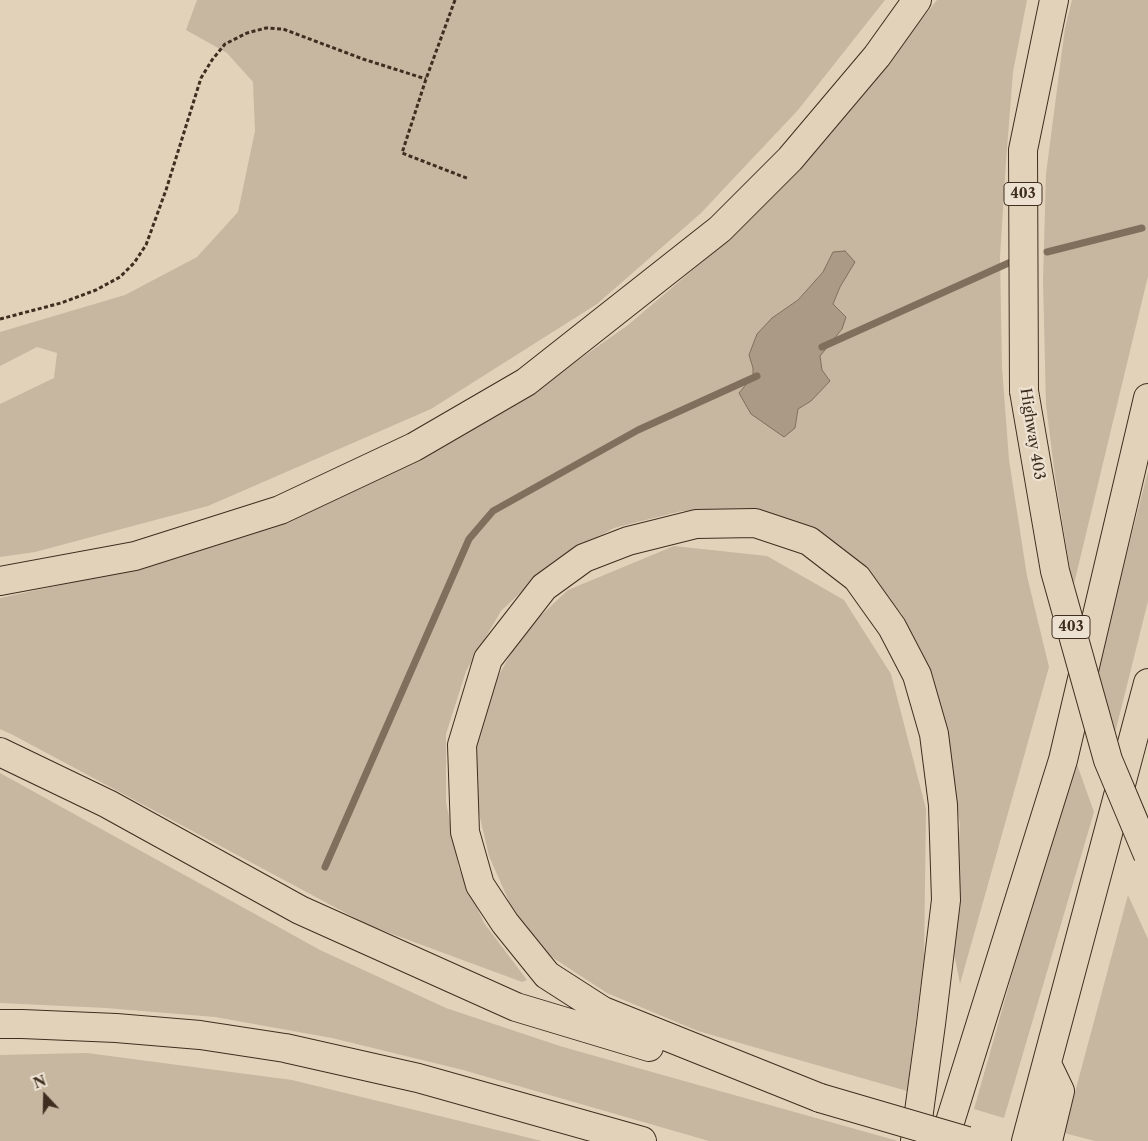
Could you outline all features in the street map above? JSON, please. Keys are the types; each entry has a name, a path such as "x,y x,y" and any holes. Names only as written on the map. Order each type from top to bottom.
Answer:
{"highway":[{"path":"0,582 135,556 280,510 414,447 526,382 727,222 790,160 877,56 917,0"},
{"name":"Highway 403","path":"1054,0 1023,150 1024,391 1056,571 1108,760 1148,855"},
{"path":"944,1141 1063,760 1148,398"},
{"path":"820,1098 603,1012 547,975 505,923 480,885 465,832 462,745 488,658 544,587 584,558 628,541 696,524 755,523 809,541 856,578 892,627 917,675 934,734 943,805 946,900 932,1024 915,1141"},
{"path":"1026,1141 1148,683"},
{"path":"0,752 108,804 300,910 516,1007 967,1141"},
{"path":"0,1024 125,1028 200,1035 285,1048 418,1078 642,1141"},
{"path":"1047,1064 1060,1091 1048,1141"}],"path":[{"path":"455,0 426,79 402,153 469,179"},
{"path":"0,319 61,303 96,290 120,277 134,263 146,245 166,190 201,78 225,44 247,32 266,28 283,30 363,59 426,79"}],"shaded area":[{"path":"197,0 885,0 798,110 701,213 597,304 431,409 208,506 35,552 0,557 0,404 54,378 57,353 37,347 0,366 0,332 125,295 197,257 238,212 255,131 253,82 227,53 186,30"},
{"path":"937,0 1027,0 1013,72 1006,161 1000,257 1002,367 1009,460 1027,576 1049,667 960,984 953,948 960,824 939,700 902,614 855,561 748,513 682,511 614,528 554,561 501,611 466,671 446,734 446,802 459,868 484,923 527,980 522,982 368,925 0,729 0,598 144,567 281,520 533,392 628,325 720,247 834,130","holes":["833,252 854,262 833,304 842,329 820,356 822,370 817,394 811,401 798,409 795,428 753,376 749,355 757,334 772,318 798,300 823,272"]},
{"path":"1072,0 1148,0 1148,276 1073,588 1046,405 1043,281 1046,174 1065,28"},
{"path":"845,251 855,262 840,287 833,304 846,317 842,329 820,356 822,370 830,381 811,401 798,409 795,428 784,437 751,414 739,393 753,376 749,355 757,334 772,318 798,300 823,272 833,252"},
{"path":"1148,471 1148,601 1113,741 1095,678"},
{"path":"674,546 767,556 844,600 891,674 926,809 924,958 907,1091 698,1031 607,993 547,954 511,906 489,856 476,800 476,738 495,682 523,632 568,590"},
{"path":"1074,756 1094,812 1004,1118 974,1109"},
{"path":"0,773 320,950 446,1008 563,1047 898,1141 709,1141 463,1070 332,1038 215,1017 106,1008 0,1003"},
{"path":"1128,895 1148,939 1148,1141 1095,1141 1064,1133"},
{"path":"87,1053 292,1080 542,1141 0,1141 0,1055"}],"waterway":[{"path":"1047,252 1142,228"},
{"path":"822,347 1013,261"},
{"path":"325,867 469,539 493,511 638,430 757,376"}]}
